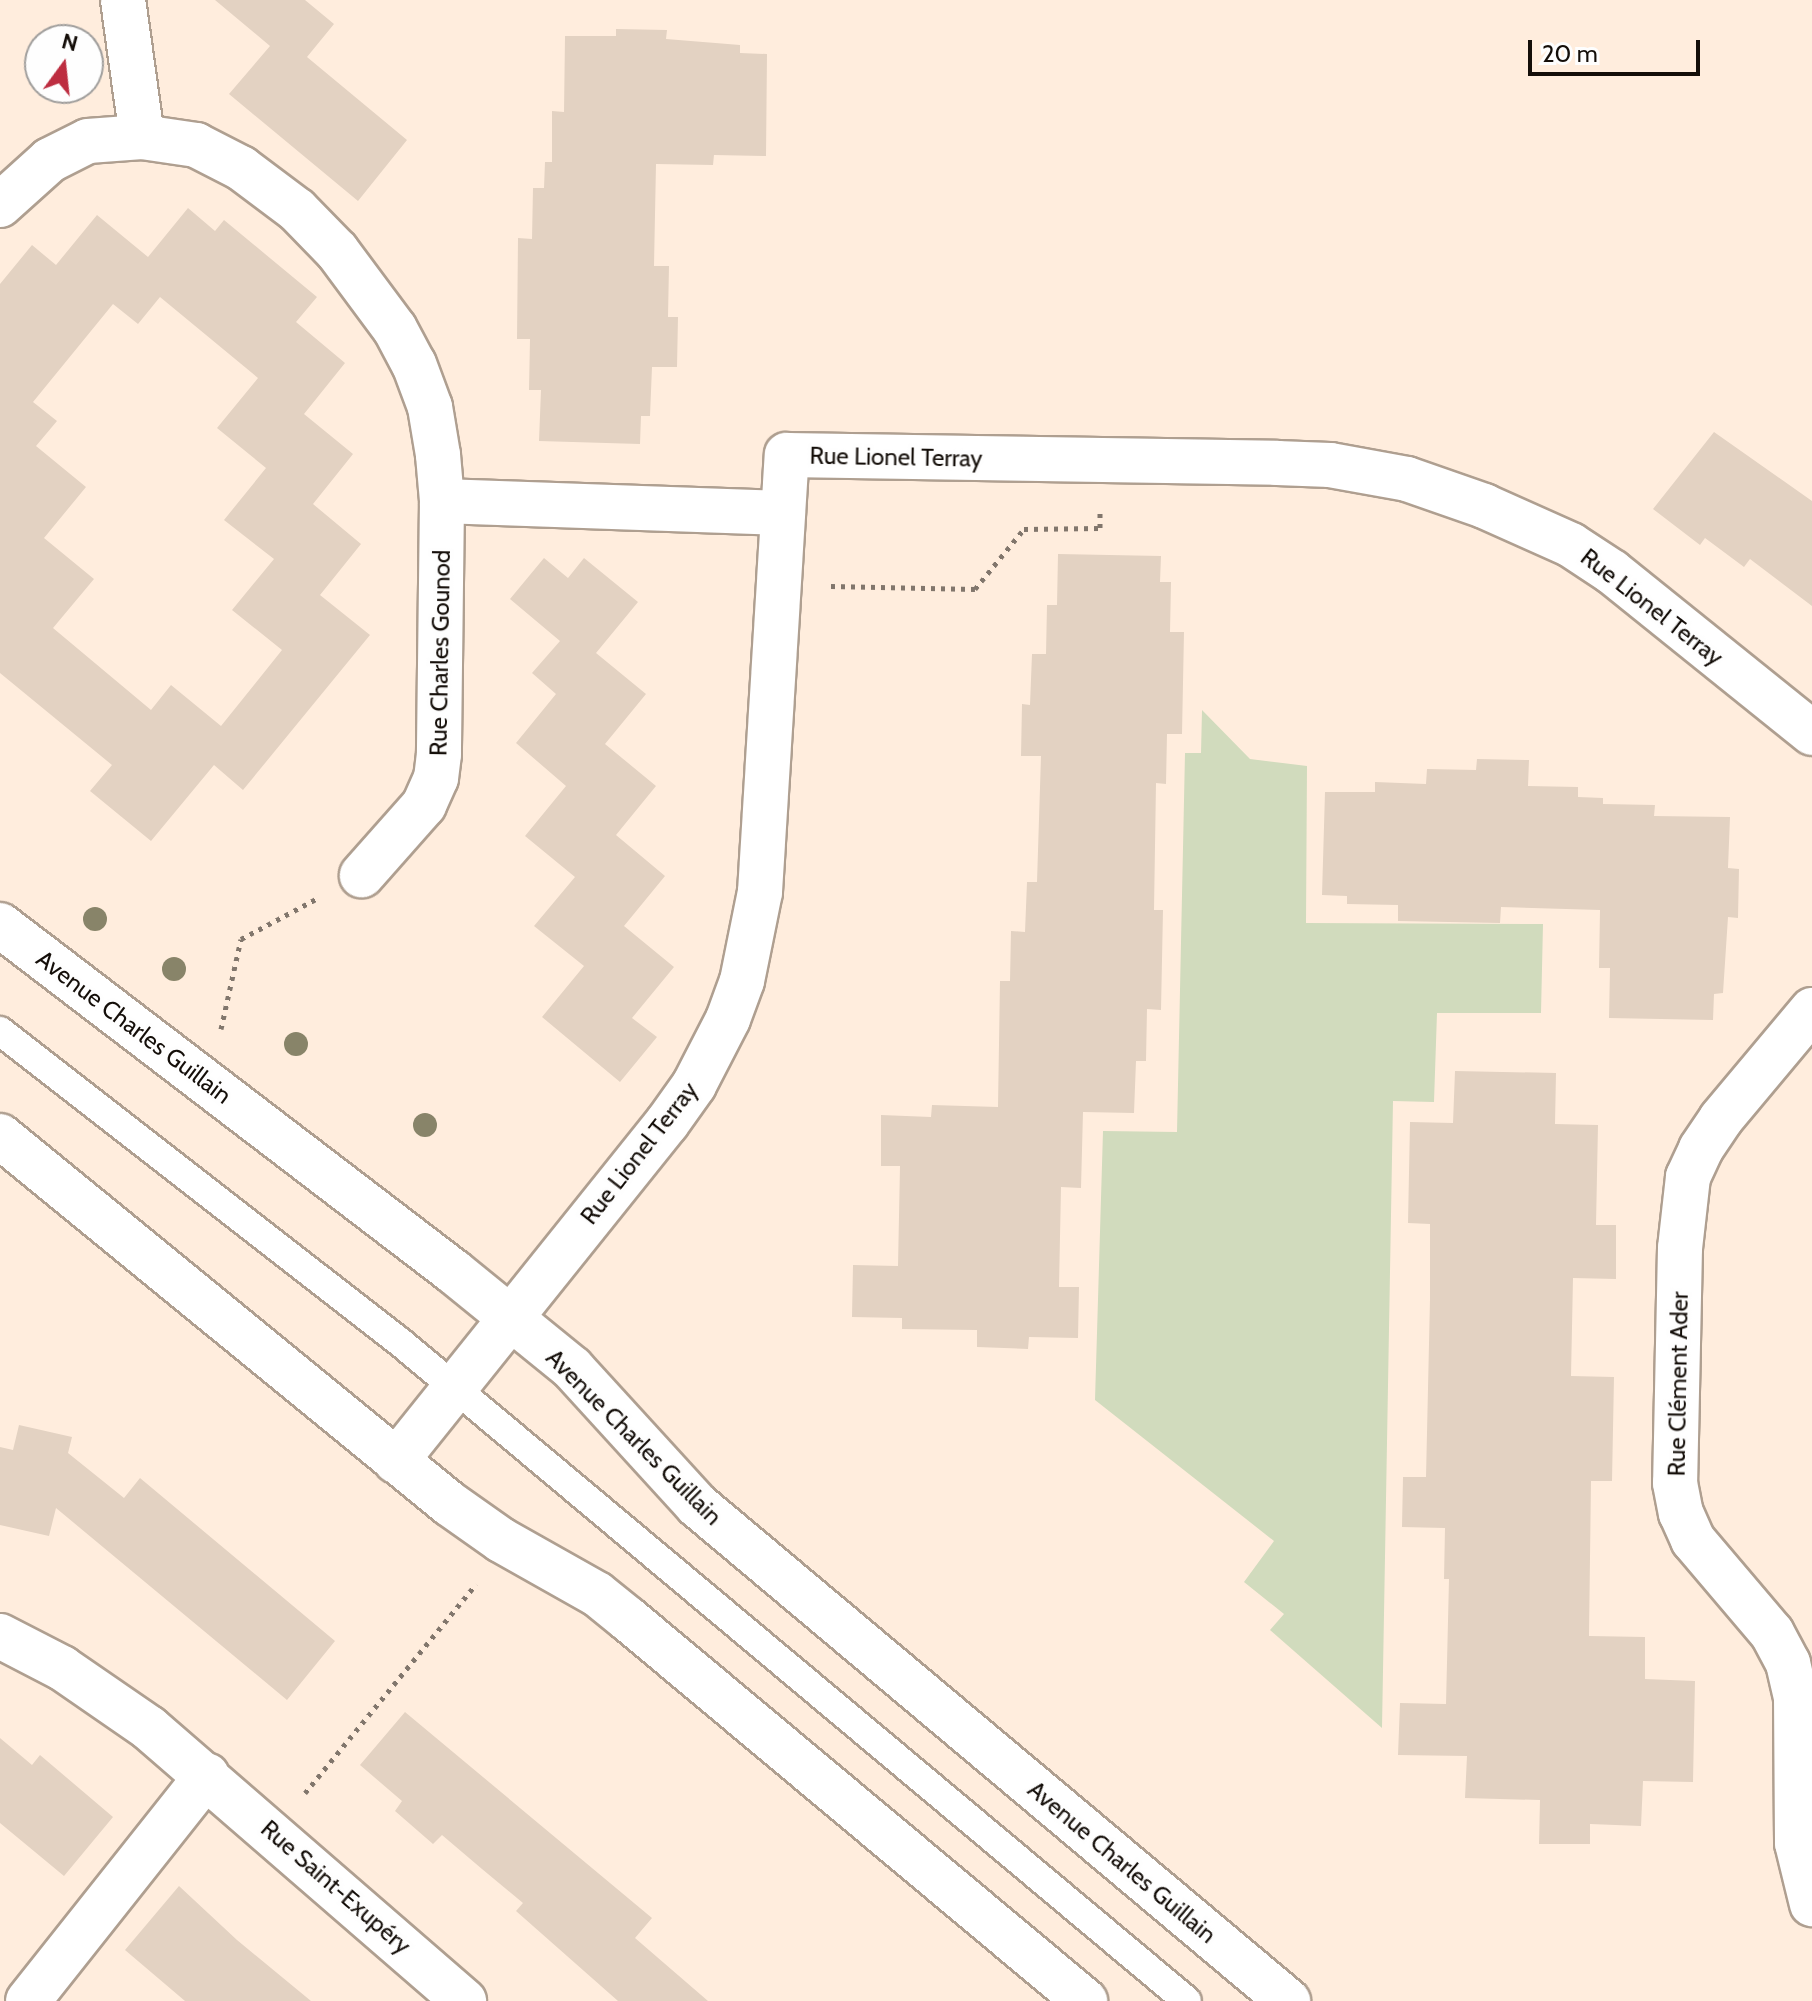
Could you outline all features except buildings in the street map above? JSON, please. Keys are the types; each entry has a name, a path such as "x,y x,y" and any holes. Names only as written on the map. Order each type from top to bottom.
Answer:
{"street":[{"path":"123,0 142,137"},
{"name":"Rue Charles Gounod","path":"0,205 30,174 70,148 88,141 142,137 196,145 218,154 268,186 337,251 368,288 414,364 430,407 442,501 439,754 436,778 413,821 362,875"},
{"name":"Rue Lionel Terray","path":"455,1389 694,1085 728,1019 742,981 760,892 787,455 1330,465 1407,479 1458,495 1571,545 1612,572 1812,733"},
{"path":"442,501 783,513"},
{"name":"Avenue Charles Guillain","path":"0,925 510,1317 594,1390 697,1505 1288,2001"},
{"name":"Rue Clément Ader","path":"1812,1010 1721,1119 1701,1149 1688,1177 1680,1248 1675,1483 1693,1540 1772,1633 1788,1663 1796,1697 1797,1843 1812,1904"},
{"path":"0,1136 396,1461 501,1540 597,1594 1085,2001"},
{"path":"396,1461 455,1389"},
{"name":"Rue Saint-Exupéry","path":"0,1636 26,1647 103,1695 207,1775 464,2001"},
{"path":"28,2001 207,1775"}],"lane":[{"path":"0,1031 400,1342 1187,2001"}],"path":[{"path":"781,585 975,589 1024,529 1100,528 1102,459"},
{"path":"220,1036 241,939 362,875"},
{"path":"272,1832 478,1583"}],"green space":[{"path":"1202,710 1250,759 1307,766 1306,923 1543,924 1541,1013 1437,1013 1434,1102 1393,1101 1382,1728 1270,1630 1284,1614 1244,1582 1274,1541 1095,1400 1103,1131 1177,1132 1185,753 1201,753"}]}
